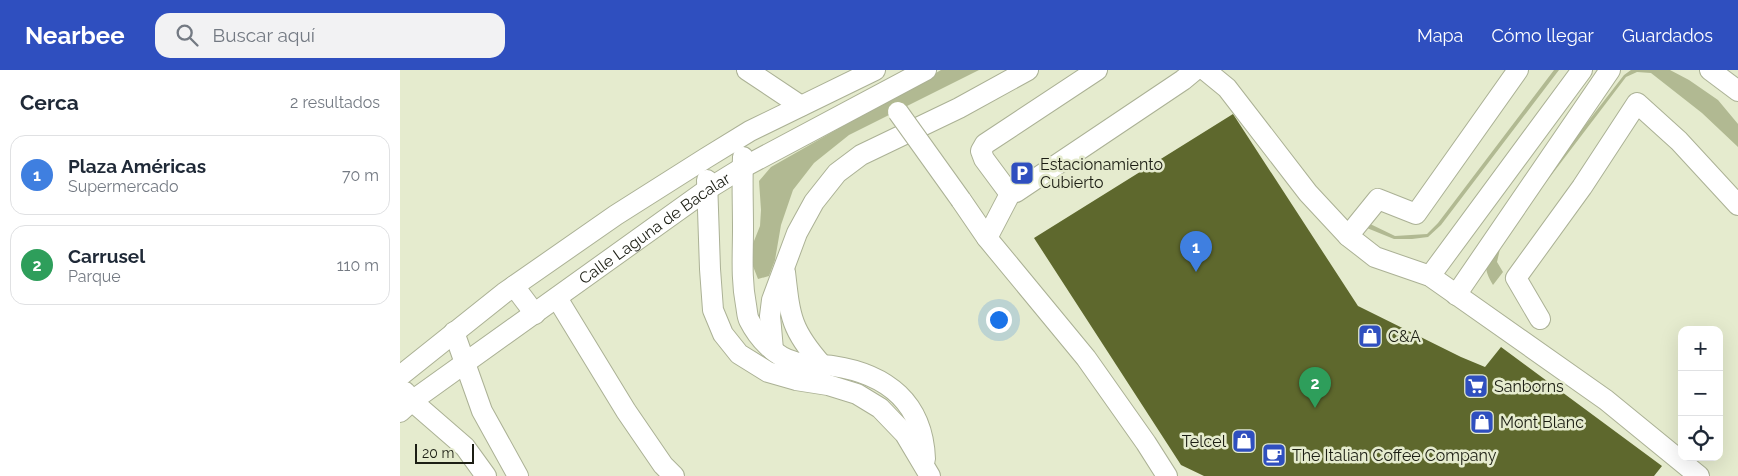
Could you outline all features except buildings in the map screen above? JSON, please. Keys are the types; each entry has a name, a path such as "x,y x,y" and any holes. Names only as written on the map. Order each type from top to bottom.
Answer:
{"street":[{"path":"747,70 801,106"},
{"name":"Calle Laguna de Bacalar","path":"400,376 514,286 616,215 743,135 875,70"},
{"name":"Calle Laguna de Bacalar","path":"406,406 708,189 742,168 926,70"},
{"path":"772,350 770,332 772,300 797,233 814,202 837,173 861,155 960,108 1028,70"},
{"path":"1097,70 984,144 981,151 984,159 1007,190 1016,192 1185,73"},
{"path":"1205,70 1227,88 1308,193 1348,236 1375,257 1430,276 1606,400 1698,476"},
{"path":"1348,236 1378,199 1416,214 1518,70"},
{"path":"1430,276 1582,70"},
{"path":"1456,295 1610,70"},
{"path":"1710,70 1738,91"},
{"path":"885,92 987,238 1086,358 1167,476"},
{"path":"1540,319 1516,278 1582,186 1637,103 1679,141 1738,204"},
{"path":"743,135 742,270 748,318 772,350 796,362 834,366 882,381 897,392 904,399 928,472"},
{"path":"706,158 713,310 723,334 739,354 768,372 796,380 828,385 857,394 912,428"},
{"path":"987,238 1011,192"},
{"path":"584,238 606,263"},
{"path":"785,268 788,307 795,328 806,347 822,365"},
{"path":"514,286 535,314"},
{"path":"744,293 752,299 772,300"},
{"path":"557,298 626,412 663,465 674,476"},
{"path":"454,332 482,412 518,476"},
{"path":"400,381 406,406 464,447 486,476"}],"green space":[{"path":"941,70 979,70 849,135 814,163 793,190 781,225 775,260 769,276 758,279 751,261 752,246 760,226 759,181 771,167"},
{"path":"1554,70 1559,70 1441,225 1428,237 1394,239 1362,226 1364,221 1395,236 1427,234 1438,223"},
{"path":"1631,70 1670,70 1689,80 1718,100 1738,124 1738,147 1702,113 1651,73 1637,72 1626,77 1502,240 1497,262 1503,272 1493,285 1489,278 1486,261 1498,238 1624,75"}],"place":[{"name":"Estacionamiento Cubierto","path":"1022,173"},
{"name":"Plaza Américas","path":"1196,272"},
{"name":"C&A","path":"1370,336"},
{"name":"Sanborns","path":"1476,386"},
{"name":"Carrusel","path":"1315,408"},
{"name":"Mont Blanc","path":"1482,422"},
{"name":"Telcel","path":"1244,441"},
{"name":"The Italian Coffee Company","path":"1274,455"}]}
